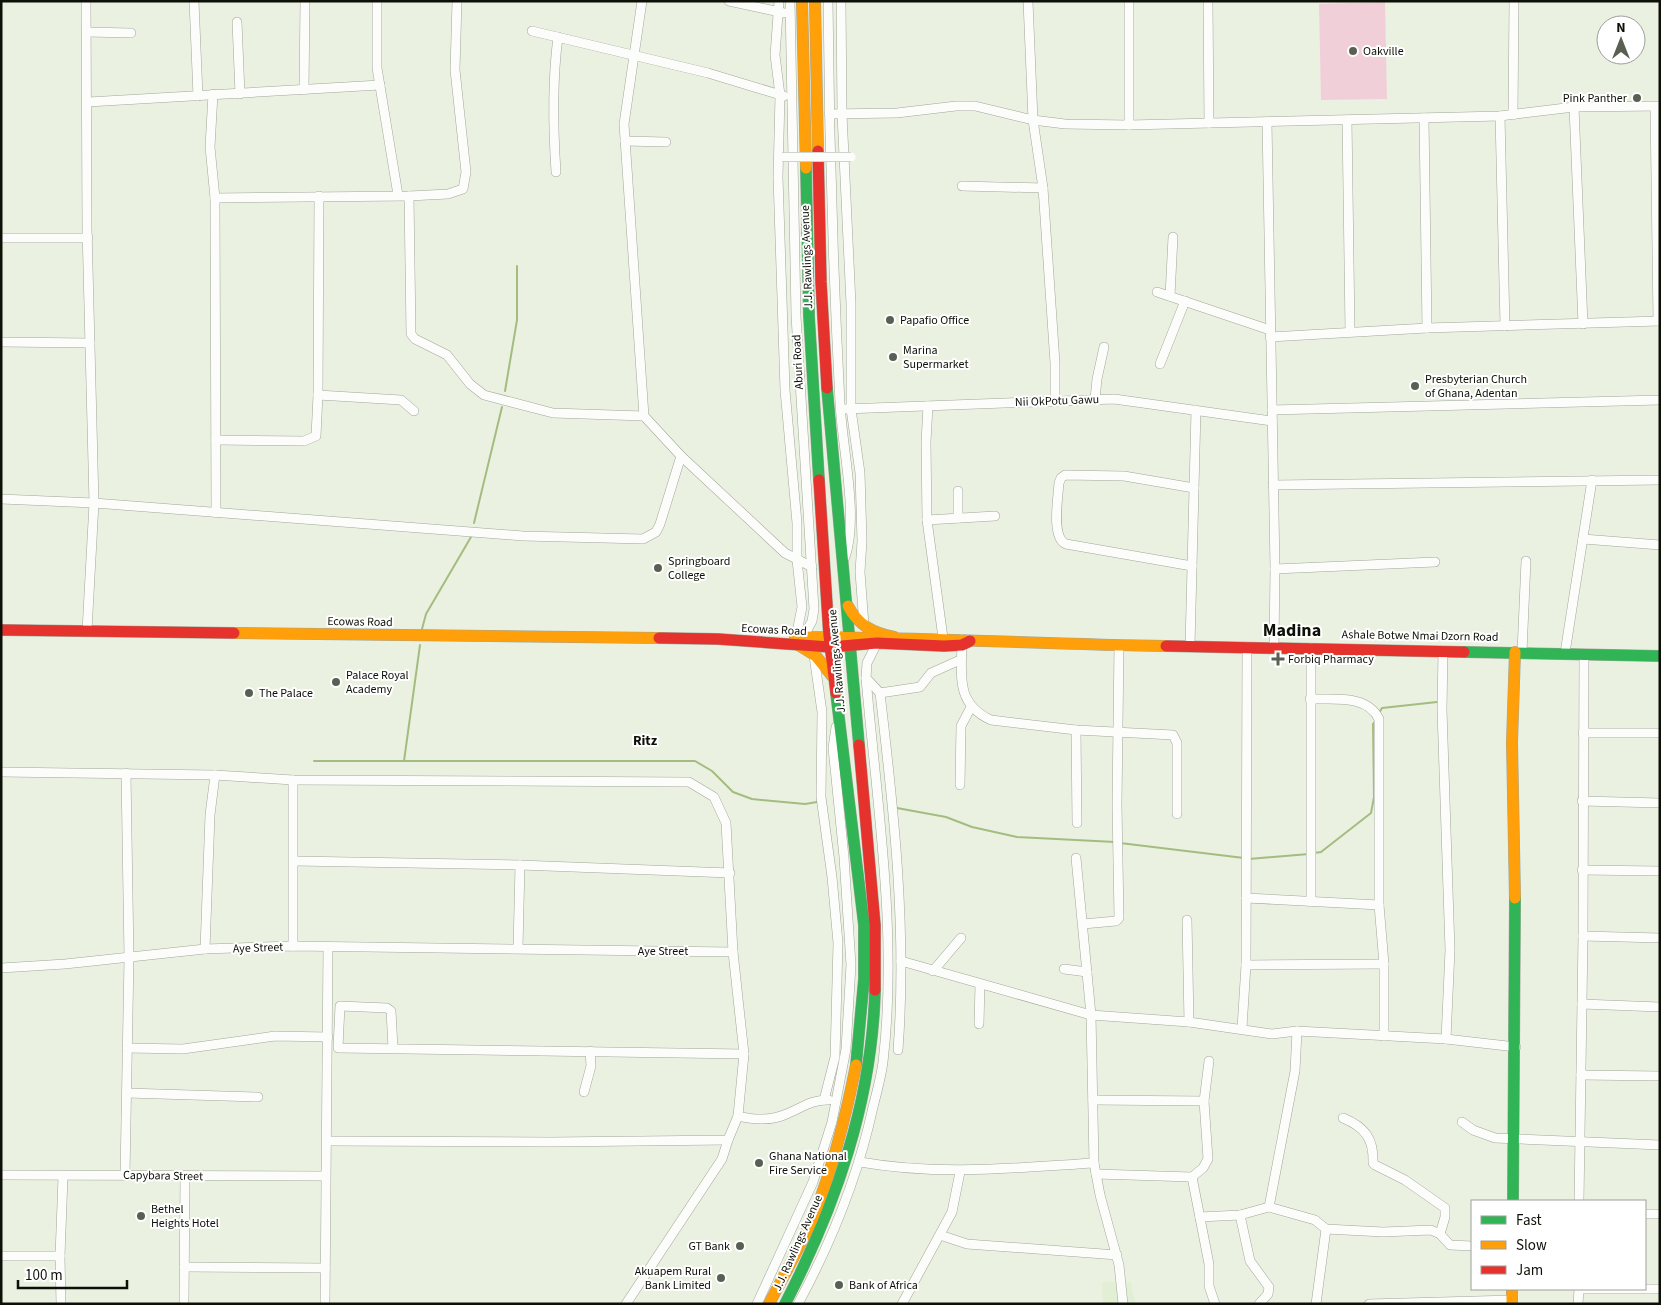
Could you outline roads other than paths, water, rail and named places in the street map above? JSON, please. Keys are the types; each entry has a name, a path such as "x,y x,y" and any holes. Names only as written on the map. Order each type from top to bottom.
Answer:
{"main road":[{"name":"Aburi Road","path":"802,1 809,316 826,594 839,641 834,680 839,719"},
{"name":"J.J. Rawlings Avenue","path":"785,1304 826,1220 840,1180 858,1116 870,1058 876,980 871,885 855,704 839,641 846,602 828,409 821,282 815,1"},
{"path":"821,282 834,282"},
{"path":"802,405 815,404"},
{"path":"846,602 852,615 864,626 877,634 894,637"},
{"name":"Ecowas Road","path":"1,630 839,641"},
{"path":"839,641 894,637 943,638 965,642"},
{"path":"795,639 814,652 825,664 834,680"},
{"path":"839,641 877,643 965,642"},
{"name":"Ashale Botwe Nmai Dzorn Road","path":"965,642 1660,656"},
{"path":"1512,1200 1516,1047 1516,878 1512,742 1518,652"},
{"name":"J.J. Rawlings Avenue","path":"769,1304 803,1237 828,1177 848,1113 858,1055 864,979 864,925 839,719"},
{"path":"871,885 884,885"},
{"path":"849,1016 861,1016"},
{"path":"840,1180 852,1184"},
{"path":"792,1231 803,1237"}],"street":[{"path":"86,1 88,238 94,503 87,631"},
{"path":"194,1 198,96"},
{"path":"304,90 305,1"},
{"path":"377,1 376,52 398,195"},
{"path":"215,198 409,196 456,193 463,189 466,182 455,70 457,1"},
{"path":"642,1 636,54 625,105 625,141 644,416 681,456 785,553 812,567"},
{"path":"729,1 779,13 790,13"},
{"path":"779,1 775,55 780,95 779,205 786,390 797,523 796,560 802,607 795,639"},
{"path":"790,1 796,316 814,609 812,621 795,639"},
{"path":"828,1 829,114 835,185 834,282 840,409 849,503 849,538 843,563"},
{"path":"841,1 842,114 851,304 851,409 860,473 862,541 860,572 864,626"},
{"path":"1028,1 1033,120 1043,188 1055,401"},
{"path":"1129,125 1130,1"},
{"path":"1208,1 1209,123"},
{"path":"1513,115 1514,1"},
{"path":"237,22 240,94"},
{"path":"532,31 636,54 792,99"},
{"path":"87,32 131,33"},
{"path":"556,172 553,120 558,37"},
{"path":"88,102 380,85"},
{"path":"213,94 210,147 215,198 216,513"},
{"path":"829,114 897,113 956,106 975,106 1033,120 1065,124 1129,125 1500,116 1574,107 1657,107 1659,321 1270,334 1157,292"},
{"path":"1574,107 1583,324"},
{"path":"1500,116 1505,326"},
{"path":"1424,118 1427,328"},
{"path":"1347,120 1350,331"},
{"path":"1267,122 1276,569 1274,647"},
{"path":"625,141 666,142"},
{"path":"782,157 851,157"},
{"path":"962,186 1043,188"},
{"path":"216,440 312,440 316,436 319,196"},
{"path":"409,196 410,334 414,339 447,355 470,384 484,396 553,413 644,416"},
{"path":"779,205 794,204"},
{"path":"1170,296 1173,237"},
{"path":"1,238 88,238"},
{"path":"1160,364 1185,301"},
{"path":"1,342 90,342"},
{"path":"1095,399 1096,378 1104,347"},
{"path":"318,395 401,400 414,411"},
{"name":"Nii OkPotu Gawu","path":"840,409 1095,399 1144,402 1272,421"},
{"path":"1272,410 1660,400"},
{"path":"928,406 926,442 927,520 943,638"},
{"path":"1190,646 1196,410"},
{"path":"1,499 94,503 523,536 643,538 656,532 660,524 681,456"},
{"path":"1192,566 1066,544 1059,538 1057,530 1059,483 1065,475 1124,476 1194,488"},
{"path":"1565,653 1592,480"},
{"path":"1273,485 1660,480"},
{"path":"958,491 958,518"},
{"path":"927,520 995,516"},
{"path":"1583,538 1660,545"},
{"path":"1518,652 1526,561"},
{"path":"1276,569 1435,562"},
{"path":"965,642 960,660 961,678 970,707 991,720 1076,730 1173,735 1177,744 1177,814"},
{"path":"798,1304 838,1225 860,1162 883,1064 888,979 884,885 866,678 867,663 877,648 877,643"},
{"path":"1083,924 1116,921 1119,918 1119,645"},
{"path":"1242,1028 1246,965 1247,647"},
{"path":"1311,648 1311,902"},
{"path":"1443,651 1442,710 1450,950 1446,1040"},
{"path":"814,652 822,712 822,797 838,943 835,1057 824,1100"},
{"path":"1578,1200 1583,936 1584,654"},
{"path":"880,693 920,687 932,673 960,660"},
{"path":"866,678 880,693 898,881 902,961 902,1001 898,1050"},
{"path":"1310,699 1359,702 1368,705 1377,715 1379,905 1384,964 1384,1036"},
{"path":"960,785 961,726 970,707"},
{"path":"756,1304 792,1231 822,1158 837,1101 846,1050 851,965 849,919 833,748 839,719"},
{"path":"1076,730 1077,823"},
{"path":"1583,733 1660,733"},
{"path":"1,772 215,775 293,780 689,782 714,797 726,823 733,952 744,1054 738,1116 722,1158 626,1304"},
{"path":"126,773 129,958 126,1175"},
{"path":"205,949 210,815 215,775"},
{"path":"293,780 293,946"},
{"path":"1582,801 1660,803"},
{"path":"1076,858 1090,1015 1094,1163 1116,1255 1123,1304"},
{"path":"294,861 520,865 730,874"},
{"path":"518,948 520,865"},
{"path":"1582,870 1660,871"},
{"path":"1246,898 1379,905"},
{"path":"1187,920 1189,1022"},
{"path":"1583,936 1660,938"},
{"path":"932,971 961,938"},
{"name":"Aye Street","path":"1,968 129,958 205,949 293,946 733,952"},
{"path":"326,1304 325,1176 328,1141 328,947"},
{"path":"902,961 1090,1015 1189,1022 1242,1028 1272,1034 1297,1031 1446,1040 1516,1047"},
{"path":"1246,965 1384,964"},
{"path":"1064,969 1087,972"},
{"path":"979,1024 980,984"},
{"path":"1582,1004 1660,1007"},
{"path":"393,1048 391,1011 387,1008 340,1006 338,1048 744,1054"},
{"path":"1269,1207 1295,1071 1297,1031"},
{"path":"127,1048 183,1050 275,1036 328,1037"},
{"path":"584,1092 590,1066 590,1051"},
{"path":"1096,1174 1192,1177 1203,1168 1208,1159 1204,1101 1209,1061"},
{"path":"1581,1075 1660,1076"},
{"path":"127,1093 258,1097"},
{"path":"738,1116 765,1119 824,1100 837,1101"},
{"path":"1093,1100 1204,1101"},
{"path":"1343,1118 1357,1123 1367,1133 1373,1148 1373,1163 1375,1165 1398,1176 1445,1208 1445,1217 1440,1234"},
{"path":"1462,1122 1484,1135 1513,1140 1660,1145"},
{"path":"328,1141 728,1140"},
{"path":"860,1162 899,1169 960,1172 1094,1163"},
{"path":"902,1304 952,1212 960,1172"},
{"name":"Capybara Street","path":"1,1175 325,1176"},
{"path":"61,1304 60,1256 63,1176"},
{"path":"184,1304 185,1177"},
{"path":"1192,1177 1209,1264 1209,1286 1215,1304"},
{"path":"1200,1217 1240,1215 1269,1207 1315,1220 1326,1229 1383,1232 1431,1230 1440,1234 1450,1245 1471,1246"},
{"path":"1646,1214 1660,1214"},
{"path":"1240,1215 1250,1261 1270,1287 1268,1294 1259,1304"},
{"path":"1316,1304 1326,1229"},
{"path":"940,1235 967,1244 1116,1255"},
{"path":"1,1256 60,1256"},
{"path":"184,1266 326,1268"},
{"path":"1646,1289 1660,1289"},
{"path":"1578,1304 1579,1290"},
{"path":"1369,1304 1512,1298"}],"waterway":[{"path":"505,391 517,320 517,266"},
{"path":"474,523 502,407"},
{"path":"422,629 426,614 471,537"},
{"path":"404,761 420,645"},
{"path":"1379,713 1382,708 1437,702"},
{"path":"1314,853 1321,852 1371,813 1374,797 1373,724 1376,720"},
{"path":"314,761 695,761 712,771 733,792 752,799 805,804 817,802"},
{"path":"897,808 946,817 972,827 1017,837 1115,842"},
{"path":"1120,843 1244,858"},
{"path":"1249,859 1309,854"}],"place":[{"name":"Oakville","path":"1353,51"},
{"name":"Pink Panther","path":"1637,98"},
{"name":"Papafio Office","path":"890,320"},
{"name":"Marina Supermarket","path":"893,357"},
{"name":"Presbyterian Church of Ghana, Adentan","path":"1415,386"},
{"name":"Springboard College","path":"658,568"},
{"name":"Forbiq Pharmacy","path":"1278,659"},
{"name":"Palace Royal Academy","path":"336,682"},
{"name":"The Palace","path":"249,693"},
{"name":"Ghana National Fire Service","path":"759,1163"},
{"name":"Bethel Heights Hotel","path":"141,1216"},
{"name":"GT Bank","path":"740,1246"},
{"name":"Akuapem Rural Bank Limited","path":"721,1278"},
{"name":"Bank of Africa","path":"839,1285"}],"district":[{"name":"Madina","path":"1292,630"},
{"name":"Ritz","path":"645,741"}]}
